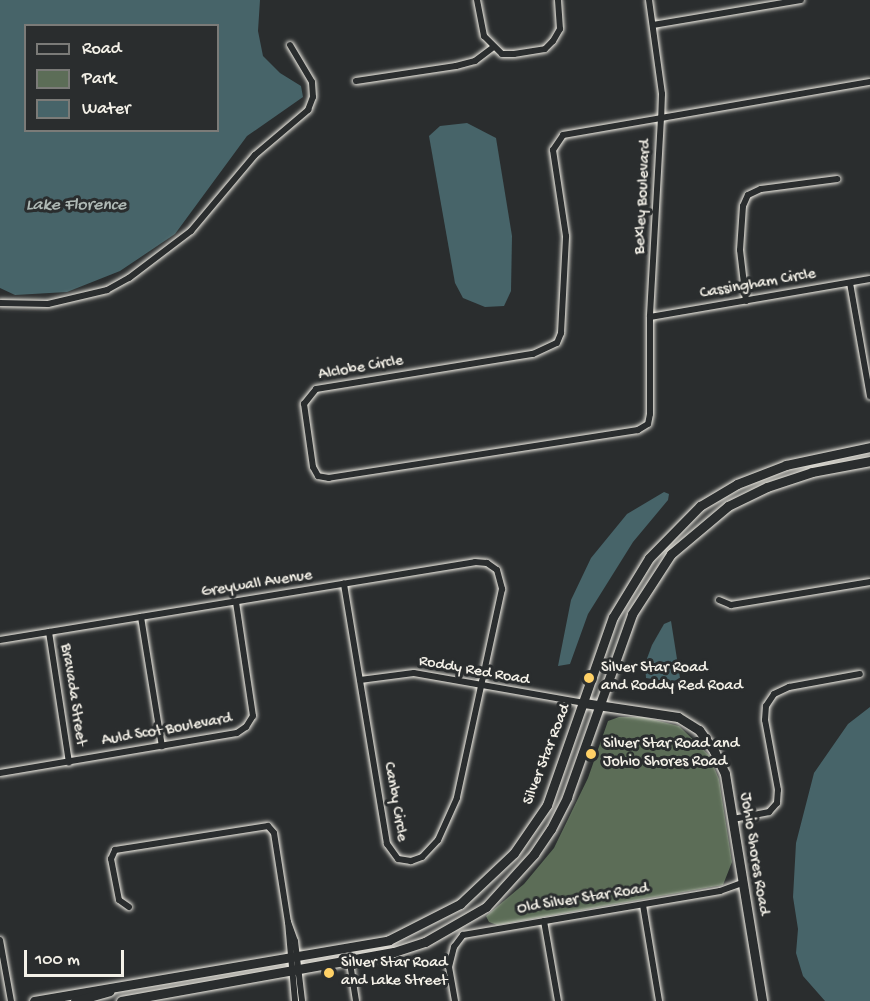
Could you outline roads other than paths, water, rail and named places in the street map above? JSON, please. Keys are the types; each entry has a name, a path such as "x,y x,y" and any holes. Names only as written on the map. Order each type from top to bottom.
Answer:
{"main road":[{"name":"Silver Star Road","path":"34,1001 389,940 460,904 514,853 547,805 613,617 649,558 700,506 737,484 786,465 870,447"},
{"path":"776,483 787,474 870,455"},
{"name":"Silver Star Road","path":"121,1001 350,963 425,942 486,907 534,854 551,829 567,797 633,614 671,554 728,506 776,483 870,461"},
{"name":"Johio Shores Road","path":"584,703 655,711 678,717 699,730 725,774 762,1001"},
{"path":"75,1001 99,997 117,987"}],"street":[{"path":"477,0 483,36 492,48 502,54 545,49 560,29 558,0"},
{"name":"Bexley Boulevard","path":"649,0 661,75 661,118 650,317"},
{"path":"653,26 801,0"},
{"path":"0,303 48,304 106,290 129,278 191,231 255,155 308,110 313,97 312,82 290,45"},
{"path":"356,81 456,66 475,61 492,48"},
{"path":"661,118 870,82"},
{"name":"Alclobe Circle","path":"650,317 650,414 648,424 638,430 329,478 318,476 313,467 304,404 316,388 533,354 557,343 561,333 566,236 555,141 563,135 661,118"},
{"path":"747,301 740,249 743,206 748,195 761,189 837,179"},
{"name":"Cassingham Circle","path":"650,317 870,279"},
{"path":"850,283 870,396"},
{"name":"Greywall Avenue","path":"0,640 475,562 487,563 497,570 502,589"},
{"path":"719,600 731,605 870,582"},
{"name":"Canby Circle","path":"344,584 387,844 398,859 411,861 422,856 448,822 482,686 502,589"},
{"name":"Auld Scot Boulevard","path":"0,773 237,734 253,716 236,602"},
{"path":"141,617 162,746"},
{"name":"Bravada Street","path":"48,632 69,762"},
{"name":"Roddy Red Road","path":"360,680 414,673 584,703"},
{"path":"733,819 769,812 777,803 778,790 765,720 766,706 774,694 789,687 860,674"},
{"path":"129,907 119,900 111,859 115,850 268,826 274,832 288,922 293,958 295,1001"},
{"name":"Old Silver Star Road","path":"455,1001 449,967 454,947 463,935 720,891 742,883"},
{"path":"643,904 659,1001"},
{"path":"544,921 558,1001"},
{"path":"0,940 11,1001"},
{"path":"350,963 356,1001"},
{"path":"294,972 302,1001"}],"water":[{"name":"Lake Florence","path":"0,0 260,0 258,31 263,56 280,73 301,86 303,97 247,136 175,234 120,271 67,292 15,295 0,288"},
{"path":"467,123 496,138 512,236 511,291 504,306 485,307 463,298 455,283 429,136 440,126"},
{"path":"664,492 669,494 668,500 633,542 588,614 570,664 558,666 571,600 591,558 627,514"},
{"path":"671,621 680,678 672,682 646,678 645,664 652,645 664,624"},
{"path":"870,707 870,1001 825,1001 803,976 796,953 798,929 793,897 796,843 814,773 848,724"}],"place":[{"name":"Silver Star Road and Roddy Red Road","path":"589,678"},
{"name":"Silver Star Road and Johio Shores Road","path":"591,754"},
{"name":"Silver Star Road and Lake Street","path":"329,973"}]}
